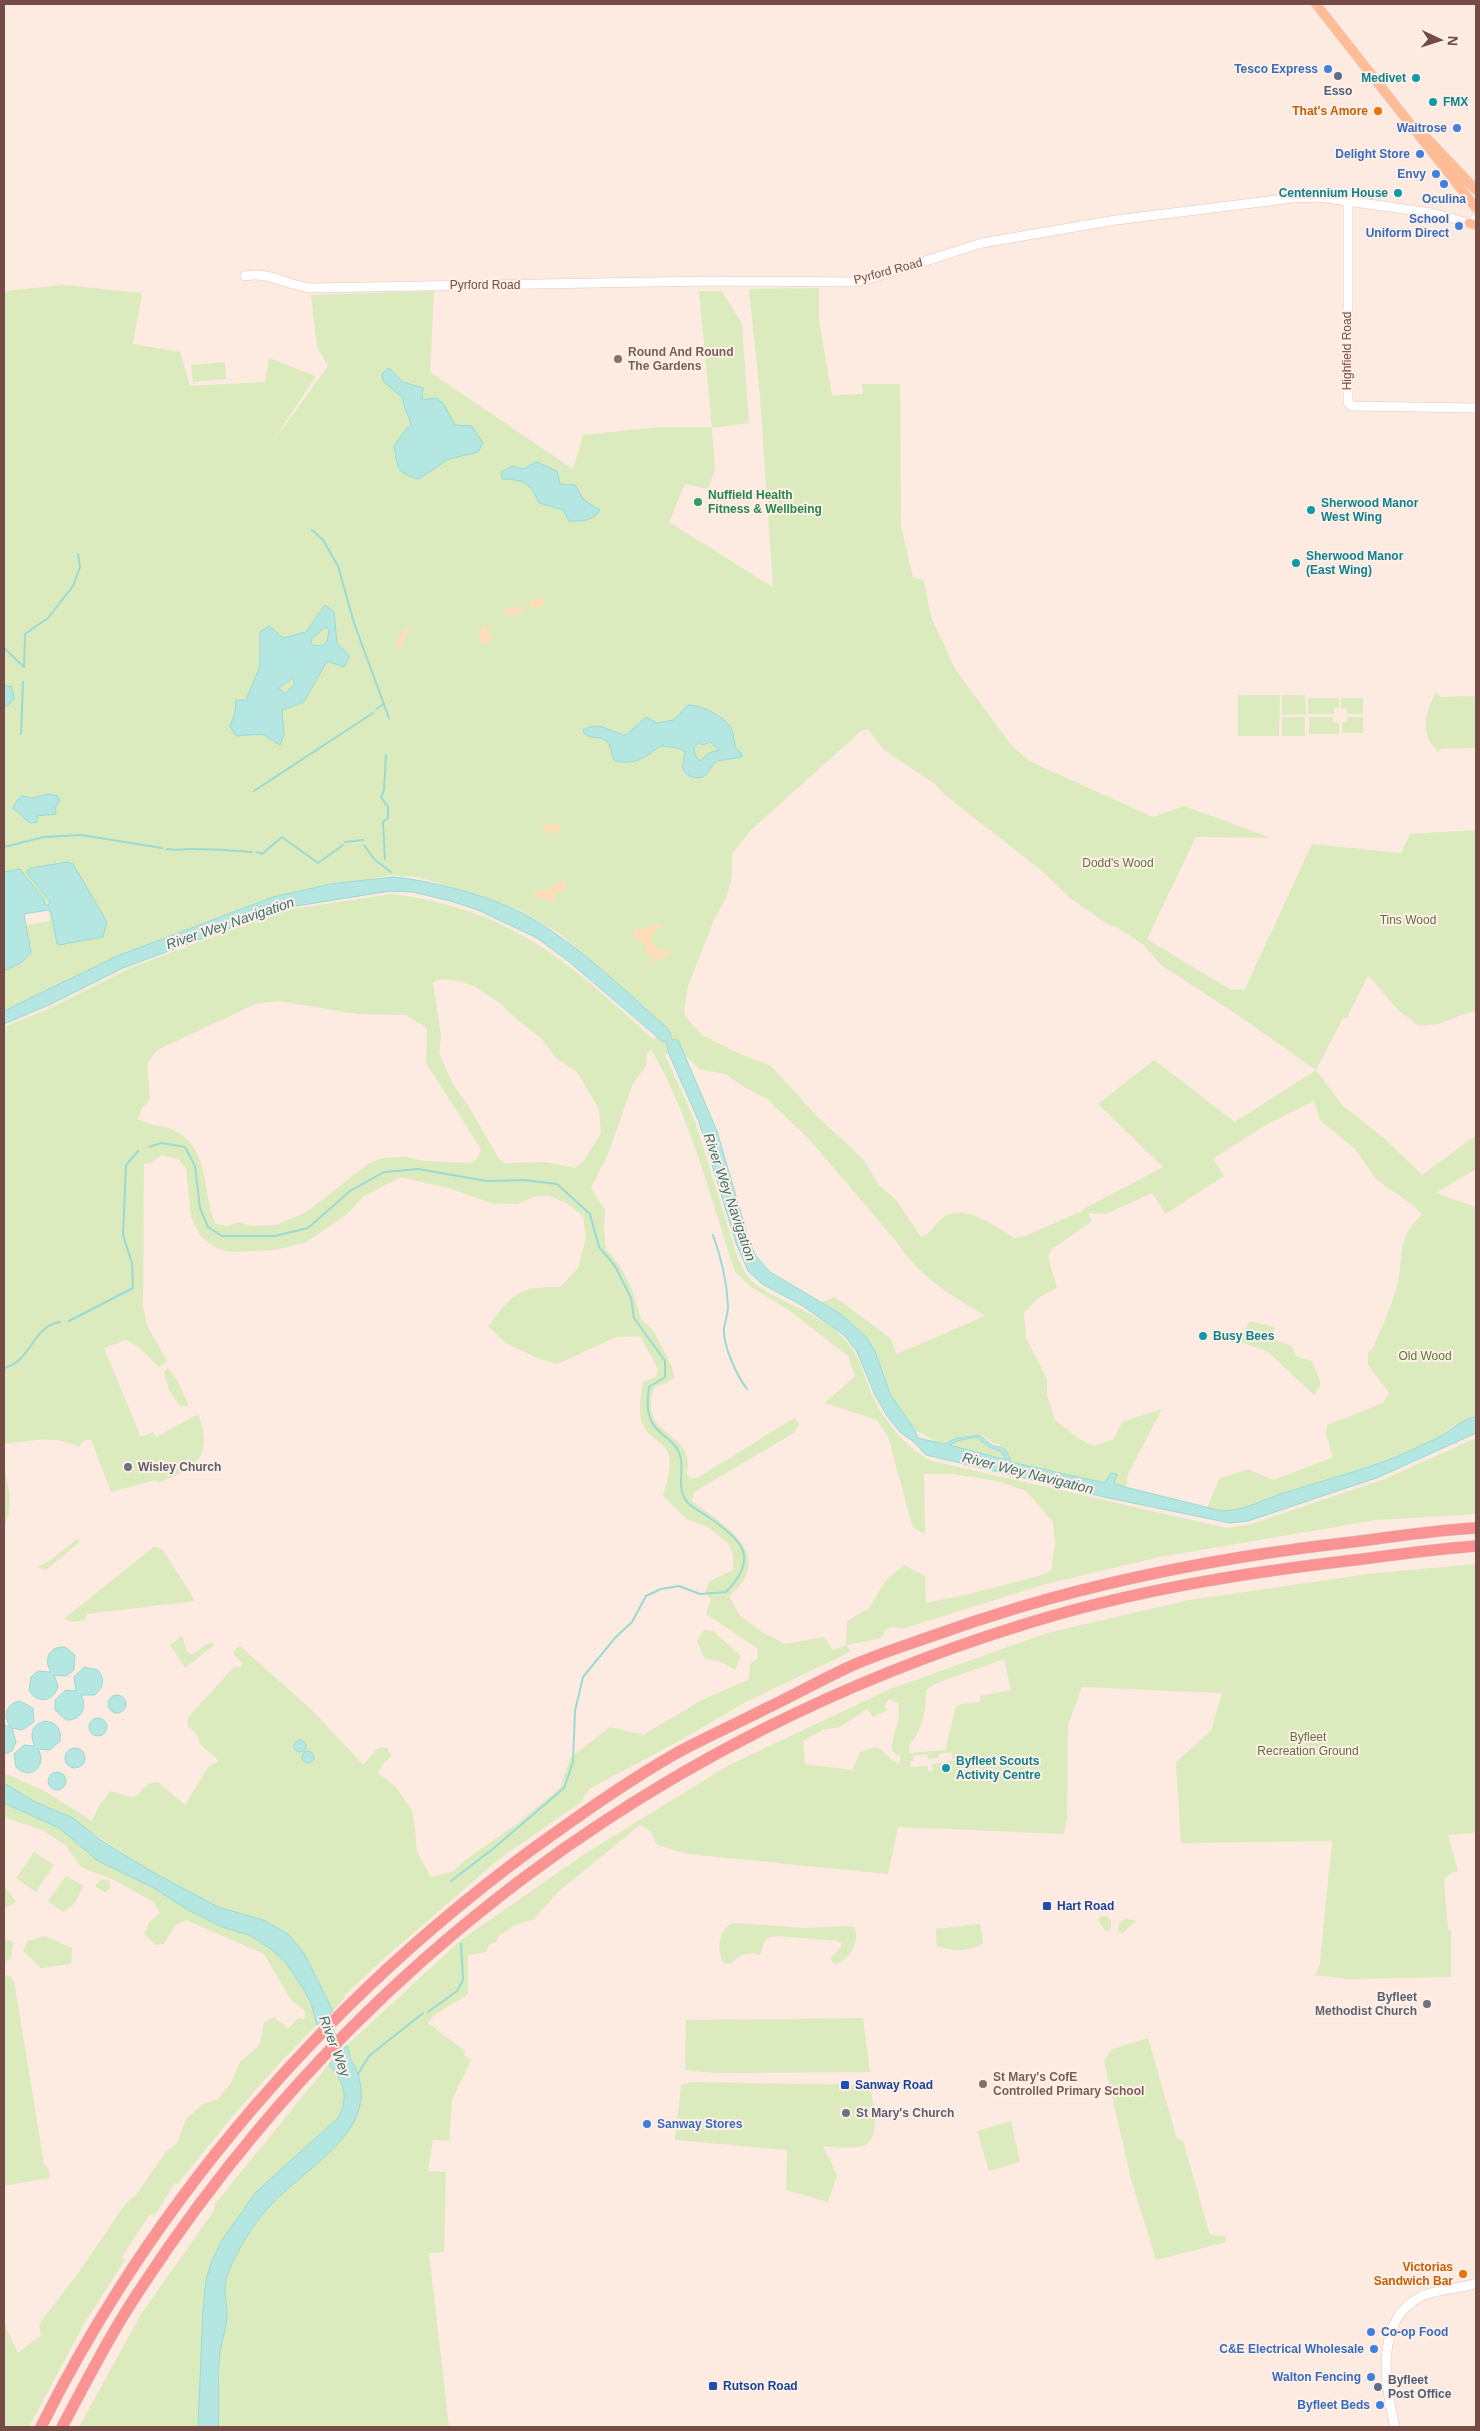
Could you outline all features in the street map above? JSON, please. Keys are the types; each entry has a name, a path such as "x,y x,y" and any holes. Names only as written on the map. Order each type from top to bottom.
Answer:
{"highway":[{"path":"41,2427 75,2363 109,2307 145,2248 184,2192 236,2128 317,2037 382,1974 454,1910 581,1814 675,1755 852,1665 976,1620 1051,1598 1144,1574 1303,1548 1476,1528"},
{"path":"62,2427 100,2356 161,2259 245,2145 324,2054 440,1945 509,1888 590,1828 685,1770 762,1728 843,1690 901,1666 980,1638 1056,1615 1144,1593 1232,1576 1476,1546"}],"main road":[{"path":"1316,4 1415,129 1420,131 1476,190"},
{"path":"1415,129 1416,135 1476,207"}],"street":[{"name":"Pyrford Road","path":"245,276 260,275 298,287 311,288 726,281 852,282 878,276 971,246 1069,227 1293,198 1317,197 1348,201 1431,213 1472,222 1476,207"},
{"name":"Highfield Road","path":"1348,201 1348,402 1352,406 1476,408"},
{"path":"1396,2427 1388,2395 1386,2370 1388,2347 1397,2320 1420,2297 1476,2283"}],"green space":[{"path":"63,285 142,293 133,344 180,352 190,386 265,382 269,358 316,376 269,447 328,366 317,347 311,295 434,291 430,372 573,469 583,435 660,427 712,427 699,291 722,291 742,324 749,423 712,428 715,469 708,489 685,484 669,522 773,587 760,395 749,289 819,288 819,322 832,395 863,394 862,384 900,384 901,526 913,577 924,581 931,617 955,669 1012,746 1029,761 1153,817 1184,806 1271,838 1196,837 1147,939 1231,990 1245,989 1312,844 1401,853 1410,834 1476,830 1476,1012 1467,1013 1438,1024 1419,1026 1397,1009 1368,975 1347,1018 1343,1018 1316,1070 1343,1106 1383,1137 1422,1175 1476,1135 1476,1169 1436,1193 1476,1207 1476,1417 1454,1425 1436,1439 1339,1478 1287,1492 1236,1511 1222,1512 1207,1508 1219,1479 1248,1469 1274,1480 1333,1457 1326,1434 1327,1425 1383,1403 1389,1393 1368,1365 1368,1352 1373,1348 1394,1297 1399,1279 1404,1241 1408,1232 1422,1215 1415,1207 1377,1180 1355,1149 1320,1120 1314,1101 1262,1127 1213,1159 1224,1176 1166,1214 1152,1193 1106,1214 1088,1213 1092,1221 1052,1249 1048,1257 1057,1288 1038,1298 1024,1313 1026,1337 1047,1380 1047,1396 1055,1420 1079,1439 1094,1446 1114,1439 1122,1422 1162,1409 1128,1474 1126,1488 1114,1483 1117,1475 1110,1477 1105,1483 1011,1462 999,1444 993,1443 980,1434 956,1437 943,1443 935,1441 915,1430 890,1394 870,1343 841,1314 822,1302 835,1297 890,1338 897,1354 985,1316 947,1292 925,1275 905,1254 808,1138 767,1099 742,1086 726,1074 699,1069 685,1055 677,1040 670,1038 671,1034 666,1027 560,934 518,909 416,877 391,875 273,897 115,957 4,1011 4,971 21,963 31,951 26,925 50,921 48,910 51,912 57,944 107,922 71,863 32,868 26,872 50,902 45,906 44,899 21,870 4,872 4,291","holes":["868,729 883,749 935,784 945,795 1043,872 1070,898 1110,926 1115,926 1144,945 1161,965 1316,1070 1235,1122 1154,1060 1098,1104 1163,1167 1080,1211 1084,1213 1077,1213 1025,1236 1014,1238 989,1222 969,1214 959,1213 950,1214 941,1219 929,1232 921,1237 896,1200 879,1185 864,1160 817,1116 771,1066 738,1053 702,1035 685,1016 684,1008 688,986 714,920 726,898 732,876 732,854 752,829 860,732"]},
{"path":"225,362 226,379 193,382 191,365"},
{"path":"1436,692 1440,697 1476,696 1476,748 1441,749 1439,752 1433,745 1426,731 1426,724 1429,708"},
{"path":"1238,695 1280,695 1279,736 1238,736"},
{"path":"1282,695 1305,695 1306,714 1282,715"},
{"path":"1308,698 1339,698 1339,708 1334,708 1334,714 1308,714"},
{"path":"1342,698 1363,698 1363,714 1347,714 1347,709 1341,709"},
{"path":"1282,717 1305,717 1305,736 1282,736"},
{"path":"1309,717 1333,717 1333,722 1339,723 1339,734 1309,734"},
{"path":"1347,717 1363,717 1363,733 1342,733 1342,722 1347,722"},
{"path":"391,894 433,901 470,912 504,926 536,944 595,987 655,1041 655,1035 662,1041 666,1041 669,1054 665,1055 695,1121 738,1259 746,1274 764,1290 812,1315 844,1339 854,1352 883,1416 914,1450 932,1461 1227,1528 1251,1524 1382,1480 1476,1438 1476,1514 1376,1520 1160,1557 1046,1584 902,1629 892,1627 885,1630 882,1638 847,1645 850,1652 744,1703 681,1740 589,1789 581,1802 498,1860 380,1962 344,1996 345,1998 333,2011 304,1953 288,1934 263,1920 218,1907 149,1870 67,1816 35,1802 4,1783 4,1773 45,1791 92,1821 100,1804 111,1791 134,1798 149,1783 158,1782 185,1805 209,1766 218,1762 200,1744 198,1736 187,1725 189,1716 235,1666 240,1668 243,1664 234,1655 234,1650 240,1646 314,1712 363,1765 378,1748 387,1747 391,1756 378,1773 396,1787 413,1812 417,1852 431,1877 454,1871 465,1860 518,1823 560,1788 570,1758 610,1727 643,1735 700,1701 749,1679 750,1664 757,1659 758,1649 706,1614 711,1600 705,1592 710,1581 733,1570 733,1555 728,1543 706,1526 686,1519 663,1496 669,1473 669,1455 667,1450 645,1429 640,1410 643,1382 656,1377 658,1369 640,1336 616,1337 558,1364 539,1359 504,1342 488,1326 504,1306 517,1294 534,1288 560,1287 578,1268 586,1238 583,1216 565,1202 549,1196 537,1196 516,1204 491,1203 448,1188 400,1177 363,1197 347,1214 305,1243 274,1250 230,1252 216,1248 200,1236 191,1217 186,1168 179,1160 162,1155 151,1163 144,1164 143,1307 147,1325 167,1361 159,1367 138,1347 126,1340 104,1348 141,1437 153,1432 156,1437 198,1414 203,1428 203,1451 191,1466 171,1478 158,1483 156,1480 111,1492 91,1440 85,1440 78,1447 70,1443 52,1440 32,1440 4,1444 4,1027 48,1009 132,967 286,910","holes":["442,979 458,981 476,987 500,1003 522,1024 541,1038 557,1059 577,1072 599,1109 601,1133 583,1162 575,1168 546,1162 504,1163 499,1159 468,1105 454,1086 439,1053 441,1037 433,982","279,1001 357,1014 406,1015 427,1028 426,1063 481,1149 478,1158 471,1163 424,1161 405,1157 383,1158 369,1163 308,1211 276,1225 251,1226 239,1222 228,1226 216,1224 211,1212 200,1159 194,1148 186,1138 174,1130 138,1119 142,1108 150,1099 147,1064 157,1050 256,1004","651,1049 665,1075 689,1130 735,1272 751,1287 790,1311 848,1356 855,1376 825,1403 877,1420 888,1437 913,1528 925,1534 924,1474 952,1474 997,1481 1026,1491 1053,1522 1055,1544 1051,1570 1042,1575 926,1603 925,1576 904,1565 886,1580 869,1608 847,1621 846,1645 833,1650 824,1637 785,1644 762,1632 740,1616 729,1596 743,1581 748,1567 747,1554 741,1542 731,1531 692,1501 694,1492 794,1433 799,1424 795,1418 791,1420 697,1478 690,1479 687,1473 688,1461 685,1451 680,1444 665,1432 653,1417 651,1401 655,1387 667,1383 675,1377 672,1367 653,1330 641,1319 632,1289 620,1266 606,1249 605,1210 591,1188 608,1154 633,1084 646,1066 647,1053"]},
{"path":"1250,1321 1274,1327 1274,1339 1291,1346 1297,1357 1312,1361 1321,1384 1314,1395 1268,1352 1238,1341"},
{"path":"168,1368 176,1378 189,1406 180,1406 169,1390 164,1372"},
{"path":"976,1437 985,1444 1000,1451 1007,1460 949,1445 957,1440"},
{"path":"4,1461 10,1503 8,1519 4,1526"},
{"path":"77,1539 80,1542 46,1570 38,1567 49,1561"},
{"path":"155,1546 163,1550 195,1601 87,1614 85,1620 73,1622 64,1619"},
{"name":"Byfleet Recreation Ground","path":"1476,1564 1476,1833 1448,1835 1458,1871 1450,1874 1444,1880 1448,1930 1451,1930 1451,1977 1348,1979 1315,1975 1320,1963 1332,1841 1181,1843 1176,1762 1211,1731 1222,1693 1082,1687 1068,1725 1067,1819 1064,1834 898,1827 888,1874 688,1854 657,1845 651,1832 640,1825 558,1892 534,1919 513,1926 498,1937 497,1942 489,1944 486,1952 468,1955 468,1994 431,2018 428,2023 465,2051 464,2055 471,2060 452,2100 449,2141 433,2140 428,2171 446,2172 444,2252 429,2253 449,2427 218,2427 220,2351 227,2313 224,2290 227,2275 241,2245 270,2206 289,2187 329,2154 355,2066 347,2045 461,1940 586,1853 729,1765 890,1689 1047,1633 1189,1600 1375,1573","holes":["1004,1659 1011,1690 980,1696 980,1702 961,1704 956,1707 945,1750 910,1753 909,1745 918,1733 923,1720 926,1690 937,1683","889,1699 898,1703 899,1716 891,1748 896,1755 901,1756 899,1764 876,1747 860,1752 852,1770 805,1764 803,1741 822,1730 840,1727 867,1709 873,1717 888,1710 884,1707","951,1752 952,1758 956,1760 932,1764 933,1771 928,1771 928,1766 911,1767 910,1761 914,1761 913,1756 927,1754 928,1759 939,1758 939,1754"]},
{"path":"704,1630 713,1631 741,1656 735,1670 721,1662 704,1658 697,1641"},
{"path":"182,1636 187,1651 192,1655 210,1642 214,1645 185,1668 170,1645"},
{"path":"4,1803 59,1828 98,1861 154,1888 186,1909 222,1927 249,1935 272,1950 286,1963 304,1990 311,2003 317,2025 245,2102 178,2184 175,2183 155,2215 150,2214 122,2257 125,2260 84,2324 29,2427 4,2427 4,2323 18,2353 41,2335 39,2324 79,2272 126,2203 136,2195 165,2153 177,2143 186,2119 203,2104 218,2099 231,2083 240,2062 260,2044 264,2022 274,2017 288,2029 298,2018 305,2019 305,2011 291,2000 264,1954 186,1920 175,1925 164,1944 155,1945 144,1934 150,1921 160,1913 154,1902 114,1880 81,1867 66,1846 44,1831 4,1817"},
{"path":"34,1852 54,1865 36,1892 16,1878"},
{"path":"66,1876 84,1886 74,1904 63,1912 48,1901"},
{"path":"101,1879 110,1881 110,1888 105,1893 95,1886"},
{"path":"4,1885 16,1902 7,1907 4,1906"},
{"path":"1101,1916 1107,1916 1111,1921 1111,1928 1106,1932 1098,1920"},
{"path":"1126,1918 1136,1921 1122,1934 1118,1931 1119,1923"},
{"path":"733,1923 804,1928 848,1926 854,1927 856,1938 849,1955 839,1963 834,1964 831,1960 832,1956 841,1947 841,1943 837,1941 779,1936 770,1937 763,1943 762,1951 759,1955 743,1955 730,1964 724,1963 719,1947 721,1935"},
{"path":"980,1924 983,1943 978,1946 961,1950 937,1946 936,1929"},
{"path":"45,1936 72,1948 71,1964 41,1968 23,1951 28,1941"},
{"path":"4,1937 13,1942 11,1958 4,1962"},
{"path":"4,1975 8,1975 14,1980 44,2164 49,2170 49,2178 4,2186"},
{"path":"863,2018 870,2072 715,2073 685,2070 686,2020"},
{"path":"1148,2038 1177,2139 1183,2141 1210,2235 1225,2236 1226,2242 1156,2260 1131,2179 1104,2061 1112,2049"},
{"path":"329,2064 338,2077 343,2089 344,2102 338,2118 257,2192 222,2240 211,2263 206,2280 198,2427 79,2427 141,2314 213,2212 215,2204"},
{"path":"691,2082 869,2085 875,2119 873,2136 868,2143 857,2147 823,2146 837,2176 828,2202 786,2190 787,2150 675,2140 681,2085"},
{"path":"1011,2121 1020,2162 989,2171 977,2131"}],"sand":[{"path":"542,597 545,600 545,605 534,609 530,608 530,602"},
{"path":"517,606 523,608 521,613 505,616 506,608 512,609"},
{"path":"485,625 488,627 487,632 493,637 485,646 478,637 482,627"},
{"path":"404,629 408,629 408,632 400,647 397,648 395,644"},
{"path":"558,824 561,826 560,830 548,834 542,829 544,825"},
{"path":"565,881 566,890 556,893 553,901 549,903 544,898 534,898 533,894 536,891 550,890 556,882"},
{"path":"658,922 662,926 655,931 651,940 657,949 666,950 671,954 659,960 656,964 652,961 652,955 646,953 645,943 634,938 634,930 648,928"}],"water":[{"path":"389,368 403,382 423,388 422,400 436,398 443,403 455,425 472,426 483,443 478,452 449,459 419,479 402,472 399,469 394,446 406,429 411,426 403,398 383,381 382,374"},
{"path":"537,462 557,471 560,484 575,485 584,500 600,510 597,514 586,520 569,521 563,510 539,503 529,486 521,481 502,479 501,472 512,466 523,469"},
{"path":"325,605 334,612 337,643 350,656 344,667 327,661 304,702 282,710 284,735 280,745 262,734 236,736 230,726 235,713 236,700 246,700 260,666 260,632 269,626 283,638 306,632","holes":["325,627 329,630 327,641 323,646 312,645 311,640","292,678 295,684 284,694 279,688"]},
{"path":"4,685 12,687 14,699 4,709"},
{"path":"688,705 700,707 719,716 732,730 736,749 741,753 742,757 717,761 704,776 694,777 685,773 683,764 685,752 679,748 660,746 639,760 621,762 614,760 610,747 604,739 586,735 583,730 595,726 626,735 646,717 657,723 674,720","holes":["710,742 719,750 709,753 700,761 695,755 694,747 699,743 703,745"]},
{"path":"49,794 58,796 60,801 55,808 56,814 37,816 37,822 30,823 13,808 17,800 22,796 32,798"},
{"path":"68,862 73,864 107,922 103,937 59,945 57,944 51,912 48,910 24,914 31,953 21,963 4,971 4,872 20,869 44,899 45,905 48,905 50,902 26,872 31,868"},
{"name":"River Wey Navigation","path":"393,877 422,881 455,889 514,909 554,932 574,947 666,1027 671,1034 672,1040 676,1039 679,1042 717,1131 749,1241 756,1256 770,1272 841,1314 867,1338 875,1351 890,1394 915,1430 918,1438 944,1444 956,1438 979,1435 992,1445 1004,1449 1011,1462 1105,1483 1111,1473 1117,1474 1114,1483 1121,1486 1222,1511 1247,1507 1385,1461 1442,1435 1470,1418 1476,1417 1476,1433 1379,1477 1248,1521 1230,1523 1104,1497 926,1455 914,1442 900,1432 887,1416 875,1395 857,1352 845,1336 803,1306 762,1284 748,1271 736,1243 699,1122 669,1054 666,1041 662,1041 568,961 537,938 478,910 454,902 413,892 390,891 284,908 123,968 49,1005 4,1024 4,1011 115,957 273,897 331,884","holes":["976,1437 989,1447 1000,1451 1007,1460 949,1445 957,1441"]},
{"path":"59,1647 65,1647 75,1655 74,1670 66,1676 54,1675 58,1686 53,1695 45,1700 36,1698 29,1690 31,1677 38,1671 51,1672 48,1659 51,1651"},
{"path":"84,1667 98,1670 102,1677 102,1687 94,1695 81,1695 84,1704 82,1712 76,1718 66,1720 55,1710 55,1700 66,1690 76,1691 74,1677"},
{"path":"117,1695 125,1700 126,1704 121,1712 117,1713 109,1708 108,1704 113,1696"},
{"path":"20,1701 33,1708 34,1722 22,1730 12,1728 16,1742 12,1751 4,1754 4,1725 11,1727 6,1715 7,1711 11,1704"},
{"path":"94,1718 102,1718 107,1723 105,1734 94,1736 89,1731 89,1723"},
{"path":"45,1721 57,1727 60,1733 60,1741 50,1750 38,1749 41,1761 36,1770 27,1773 21,1771 16,1767 14,1754 24,1745 35,1746 32,1738 33,1730 41,1722"},
{"path":"300,1740 306,1746 300,1752 294,1746"},
{"path":"75,1748 82,1751 85,1758 82,1765 75,1768 68,1765 65,1758 68,1751"},
{"path":"308,1751 314,1757 308,1763 302,1757"},
{"path":"53,1772 61,1772 66,1777 64,1788 53,1790 48,1785 48,1777"},
{"path":"4,1783 35,1802 73,1818 102,1841 149,1870 218,1907 263,1920 288,1934 304,1953 333,2011 317,2025 311,2003 304,1990 286,1963 272,1950 249,1935 222,1927 186,1909 154,1888 98,1861 59,1828 4,1803"},
{"path":"347,2045 361,2086 359,2107 351,2126 338,2144 270,2206 251,2230 236,2255 225,2284 227,2319 219,2361 218,2427 198,2427 203,2309 206,2280 211,2263 222,2240 256,2192 338,2118 344,2102 343,2089 338,2077 329,2064"}],"waterway":[{"path":"312,530 323,540 338,566 354,623 389,718"},
{"path":"24,667 25,634 48,618 73,586 80,567 78,554"},
{"path":"4,648 24,667"},
{"path":"21,734 23,682"},
{"path":"376,709 384,704"},
{"path":"254,791 373,713"},
{"path":"385,859 383,822 388,818 388,807 381,797 384,790 386,755"},
{"path":"4,847 44,837 81,835 162,848"},
{"path":"257,852 262,854 282,837 318,863 343,845"},
{"path":"345,842 363,840"},
{"path":"364,845 375,860 391,872"},
{"path":"167,849 214,849 252,852"},
{"path":"149,1147 161,1143 185,1147 195,1166 200,1208 208,1227 222,1236 275,1236 308,1228 350,1191 384,1172 418,1169 487,1181 524,1180 557,1184 590,1214 599,1247 615,1266 631,1298 634,1318 665,1361 665,1377 649,1387 648,1403 650,1418 658,1431 678,1450 681,1461 681,1486 684,1497 690,1505 719,1525 737,1541 744,1558 743,1568 726,1592 700,1594 679,1586 661,1589 646,1596 632,1622 615,1638 583,1677 575,1711 573,1762 564,1788 494,1848 451,1881"},
{"path":"69,1321 133,1288 132,1263 123,1235 126,1165 138,1151"},
{"path":"713,1235 721,1261 727,1297 728,1309 724,1336 735,1369 747,1389"},
{"path":"4,1368 21,1358 43,1330 60,1322"},
{"path":"428,2012 457,1991 463,1980 461,1944"},
{"name":"River Wey","path":"318,2005 344,2066"},
{"path":"358,2074 369,2056 423,2013"}],"place":[{"name":"Tesco Express","path":"1328,69"},
{"name":"Esso","path":"1338,76"},
{"name":"Medivet","path":"1416,78"},
{"name":"FMX","path":"1433,102"},
{"name":"That's Amore","path":"1378,111"},
{"name":"Waitrose","path":"1457,128"},
{"name":"Delight Store","path":"1420,154"},
{"name":"Envy","path":"1436,174"},
{"name":"Oculina","path":"1444,184"},
{"name":"Centennium House","path":"1398,193"},
{"name":"School Uniform Direct","path":"1459,226"},
{"name":"Round And Round The Gardens","path":"618,359"},
{"name":"Nuffield Health Fitness & Wellbeing","path":"698,502"},
{"name":"Sherwood Manor West Wing","path":"1311,510"},
{"name":"Sherwood Manor (East Wing)","path":"1296,563"},
{"name":"Busy Bees","path":"1203,1336"},
{"name":"Wisley Church","path":"128,1467"},
{"name":"Byfleet Scouts Activity Centre","path":"946,1768"},
{"name":"Hart Road","path":"1047,1906"},
{"name":"Byfleet Methodist Church","path":"1427,2004"},
{"name":"St Mary's CofE Controlled Primary School","path":"983,2084"},
{"name":"Sanway Road","path":"845,2085"},
{"name":"St Mary's Church","path":"846,2113"},
{"name":"Sanway Stores","path":"647,2124"},
{"name":"Victorias Sandwich Bar","path":"1463,2274"},
{"name":"Co-op Food","path":"1371,2332"},
{"name":"C&E Electrical Wholesale","path":"1374,2349"},
{"name":"Walton Fencing","path":"1371,2377"},
{"name":"Rutson Road","path":"713,2386"},
{"name":"Byfleet Post Office","path":"1378,2387"},
{"name":"Byfleet Beds","path":"1380,2405"}],"park label":[{"name":"Dodd's Wood","path":"1118,863"},
{"name":"Tins Wood","path":"1408,920"},
{"name":"Old Wood","path":"1425,1356"}]}
